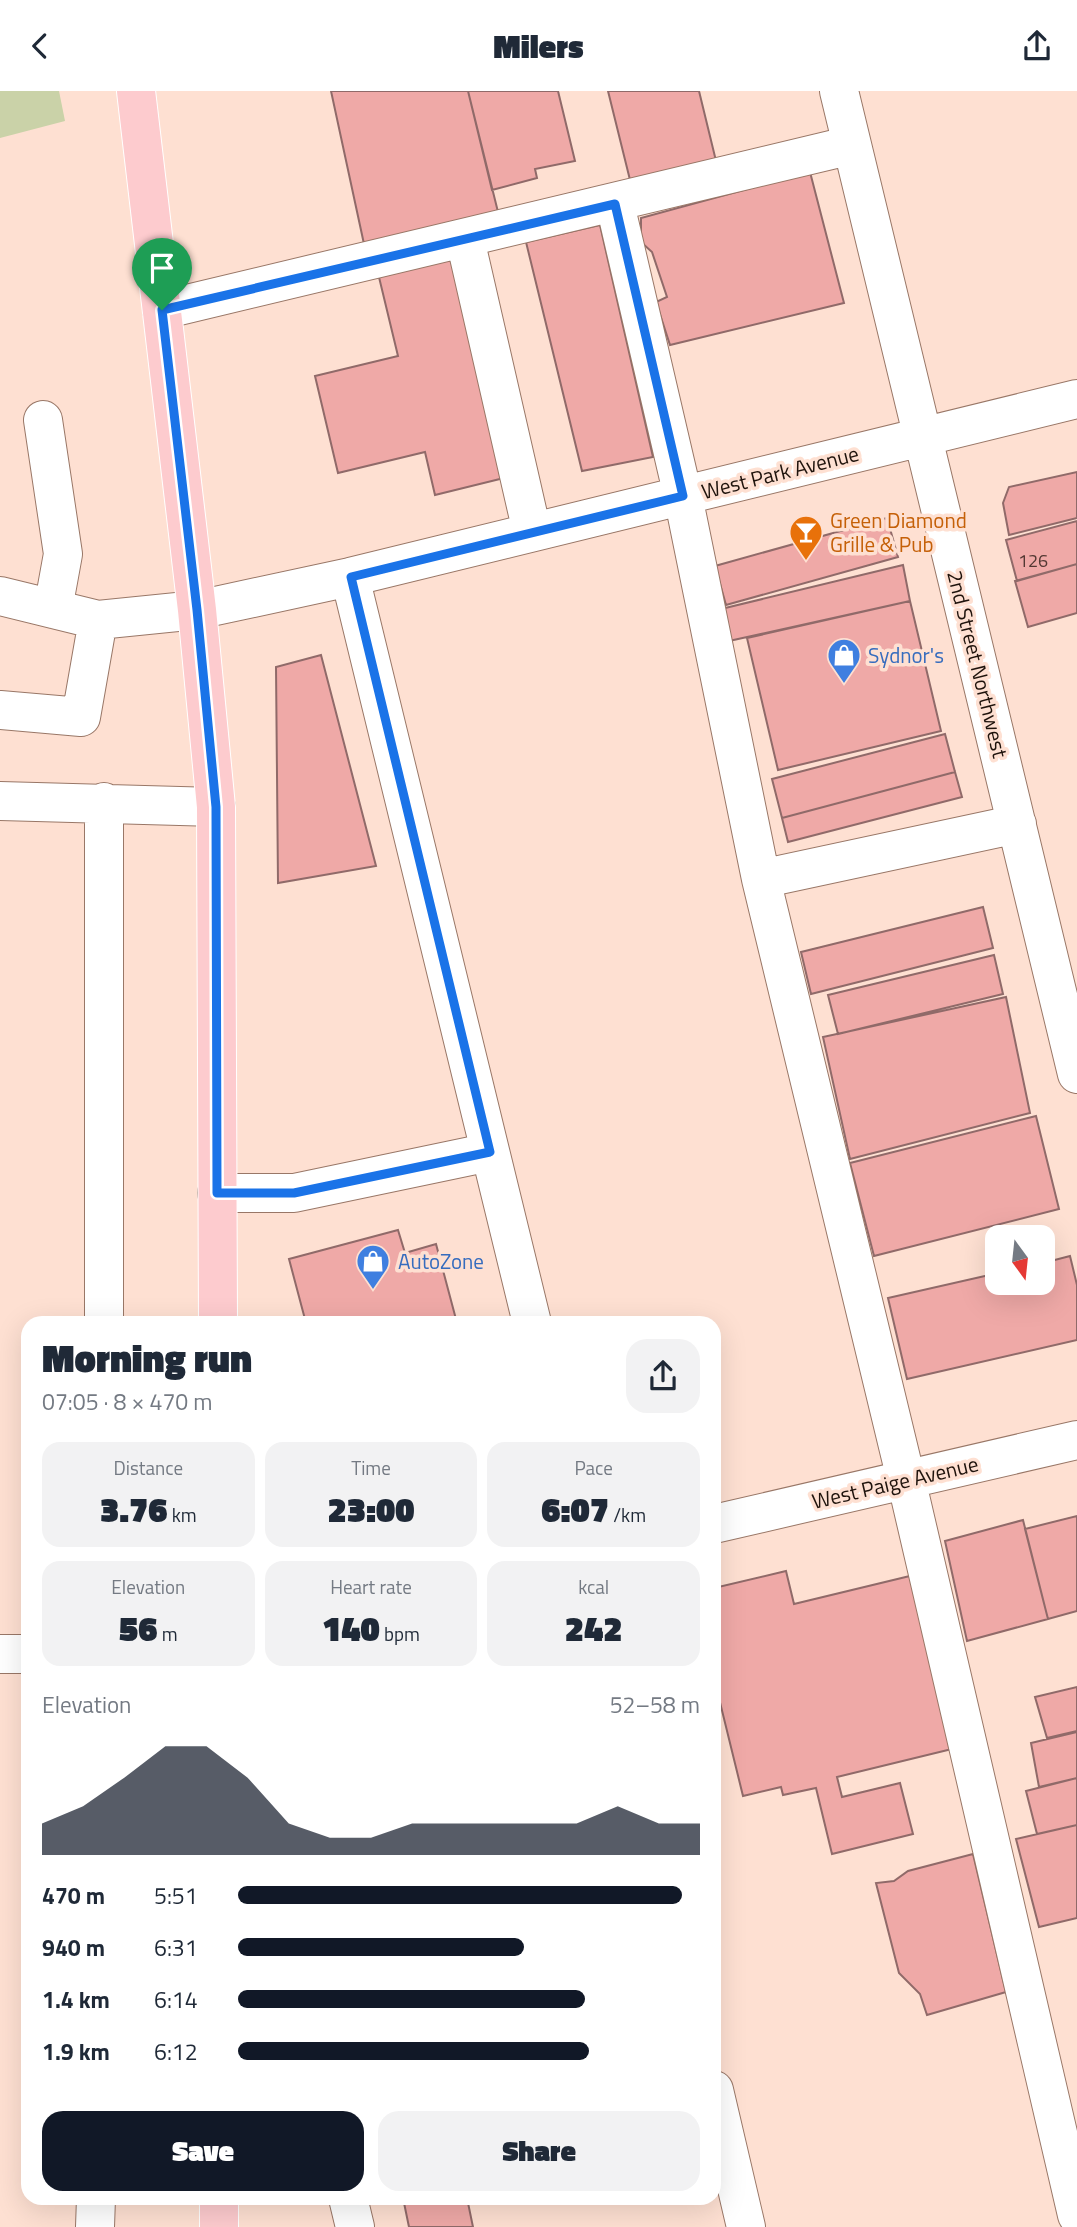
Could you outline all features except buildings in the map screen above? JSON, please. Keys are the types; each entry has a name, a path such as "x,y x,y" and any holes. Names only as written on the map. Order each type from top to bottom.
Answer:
{"main road":[{"path":"136,91 197,610 216,807 218,1316"},
{"path":"219,2205 219,2227"}],"street":[{"name":"2nd Street Northwest","path":"839,91 1077,1075"},
{"path":"162,310 615,204 852,145"},
{"path":"615,204 683,496 761,879 906,1479 1077,2215"},
{"path":"465,239 532,532"},
{"name":"West Park Avenue","path":"0,596 98,620 197,610 351,577 1077,399"},
{"path":"43,419 63,554 53,609"},
{"path":"351,577 530,1316"},
{"path":"0,710 81,716 98,620"},
{"path":"0,801 216,807"},
{"path":"104,802 104,1316"},
{"path":"761,879 1017,824"},
{"path":"217,1193 294,1193 490,1152"},
{"name":"West Paige Avenue","path":"721,1522 1077,1440"},
{"path":"0,1654 21,1654"},
{"path":"721,2120 746,2227"},
{"path":"95,2227 96,2205"},
{"path":"350,2205 355,2227"}],"green space":[{"path":"0,91 59,91 65,121 0,138"}],"place":[{"name":"Green Diamond Grille & Pub","path":"806,562"},
{"name":"Sydnor's","path":"844,685"},
{"name":"AutoZone","path":"373,1291"}],"route":[{"path":"615,204 683,496 351,577 490,1152 294,1193 217,1193 216,807 197,610 162,310 615,204"}]}
